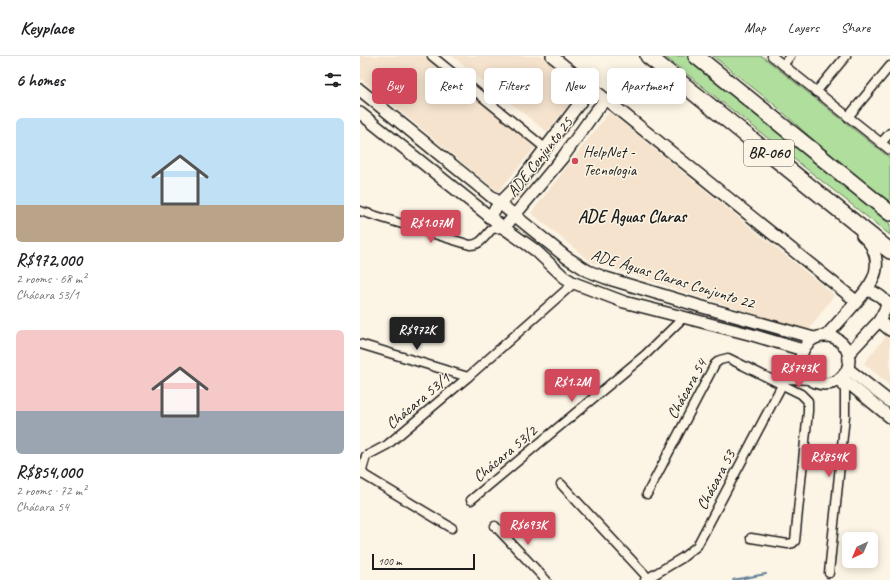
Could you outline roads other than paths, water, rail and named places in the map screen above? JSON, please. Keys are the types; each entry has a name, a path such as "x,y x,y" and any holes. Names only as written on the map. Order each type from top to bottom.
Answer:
{"highway":[{"name":"BR-060","path":"648,56 890,251"},
{"name":"BR-060","path":"696,56 890,213"}],"street":[{"path":"432,56 545,148"},
{"path":"552,56 567,68"},
{"path":"772,56 890,150"},
{"path":"782,65 790,56"},
{"path":"816,92 846,56"},
{"path":"848,117 890,66"},
{"name":"ADE Águas Claras Conjunto 22","path":"360,90 566,257 588,271 672,298 814,338"},
{"path":"599,94 856,301"},
{"name":"ADE Conjunto 25","path":"504,228 563,156 595,112 606,100"},
{"name":"ADE Conjunto 25","path":"489,217 516,186 578,104"},
{"path":"589,104 595,112"},
{"path":"360,112 489,217 535,250 564,277 574,283 624,302 749,334 802,353"},
{"path":"881,143 890,132"},
{"path":"435,172 446,162 450,162"},
{"path":"516,186 515,191 520,198 524,200 529,198"},
{"path":"827,335 867,290 872,281 876,268 872,246 837,208"},
{"path":"360,211 470,245 475,245 481,242 492,229 504,228"},
{"path":"489,217 492,229"},
{"path":"556,269 566,261 566,257"},
{"name":"Chácara 53/1","path":"363,456 387,446 468,377 574,283"},
{"path":"849,353 878,321 888,305 883,298 874,292 867,290"},
{"name":"Chácara 53/2","path":"471,500 645,355 683,318"},
{"path":"878,321 890,330"},
{"path":"811,380 803,369 802,353 808,343 814,338 827,335 836,338 844,344 850,358 843,376 845,390 845,416 829,573"},
{"path":"360,344 468,377"},
{"name":"Chácara 53","path":"560,484 647,579 682,558 696,546 782,385 789,379 802,353"},
{"name":"Chácara 54","path":"647,494 715,364 720,360 728,358 801,394 808,401 795,541 788,544 751,538"},
{"path":"789,379 811,380 818,383 833,384 843,376"},
{"path":"843,376 890,402"},
{"path":"843,376 890,417"},
{"path":"363,456 362,470 364,475 452,528"},
{"path":"495,526 546,580"}],"waterway":[{"path":"733,580 766,574"}],"place":[{"name":"HelpNet - Tecnologia","path":"575,161"}],"district":[{"name":"ADE Aguas Claras","path":"632,216"}]}
